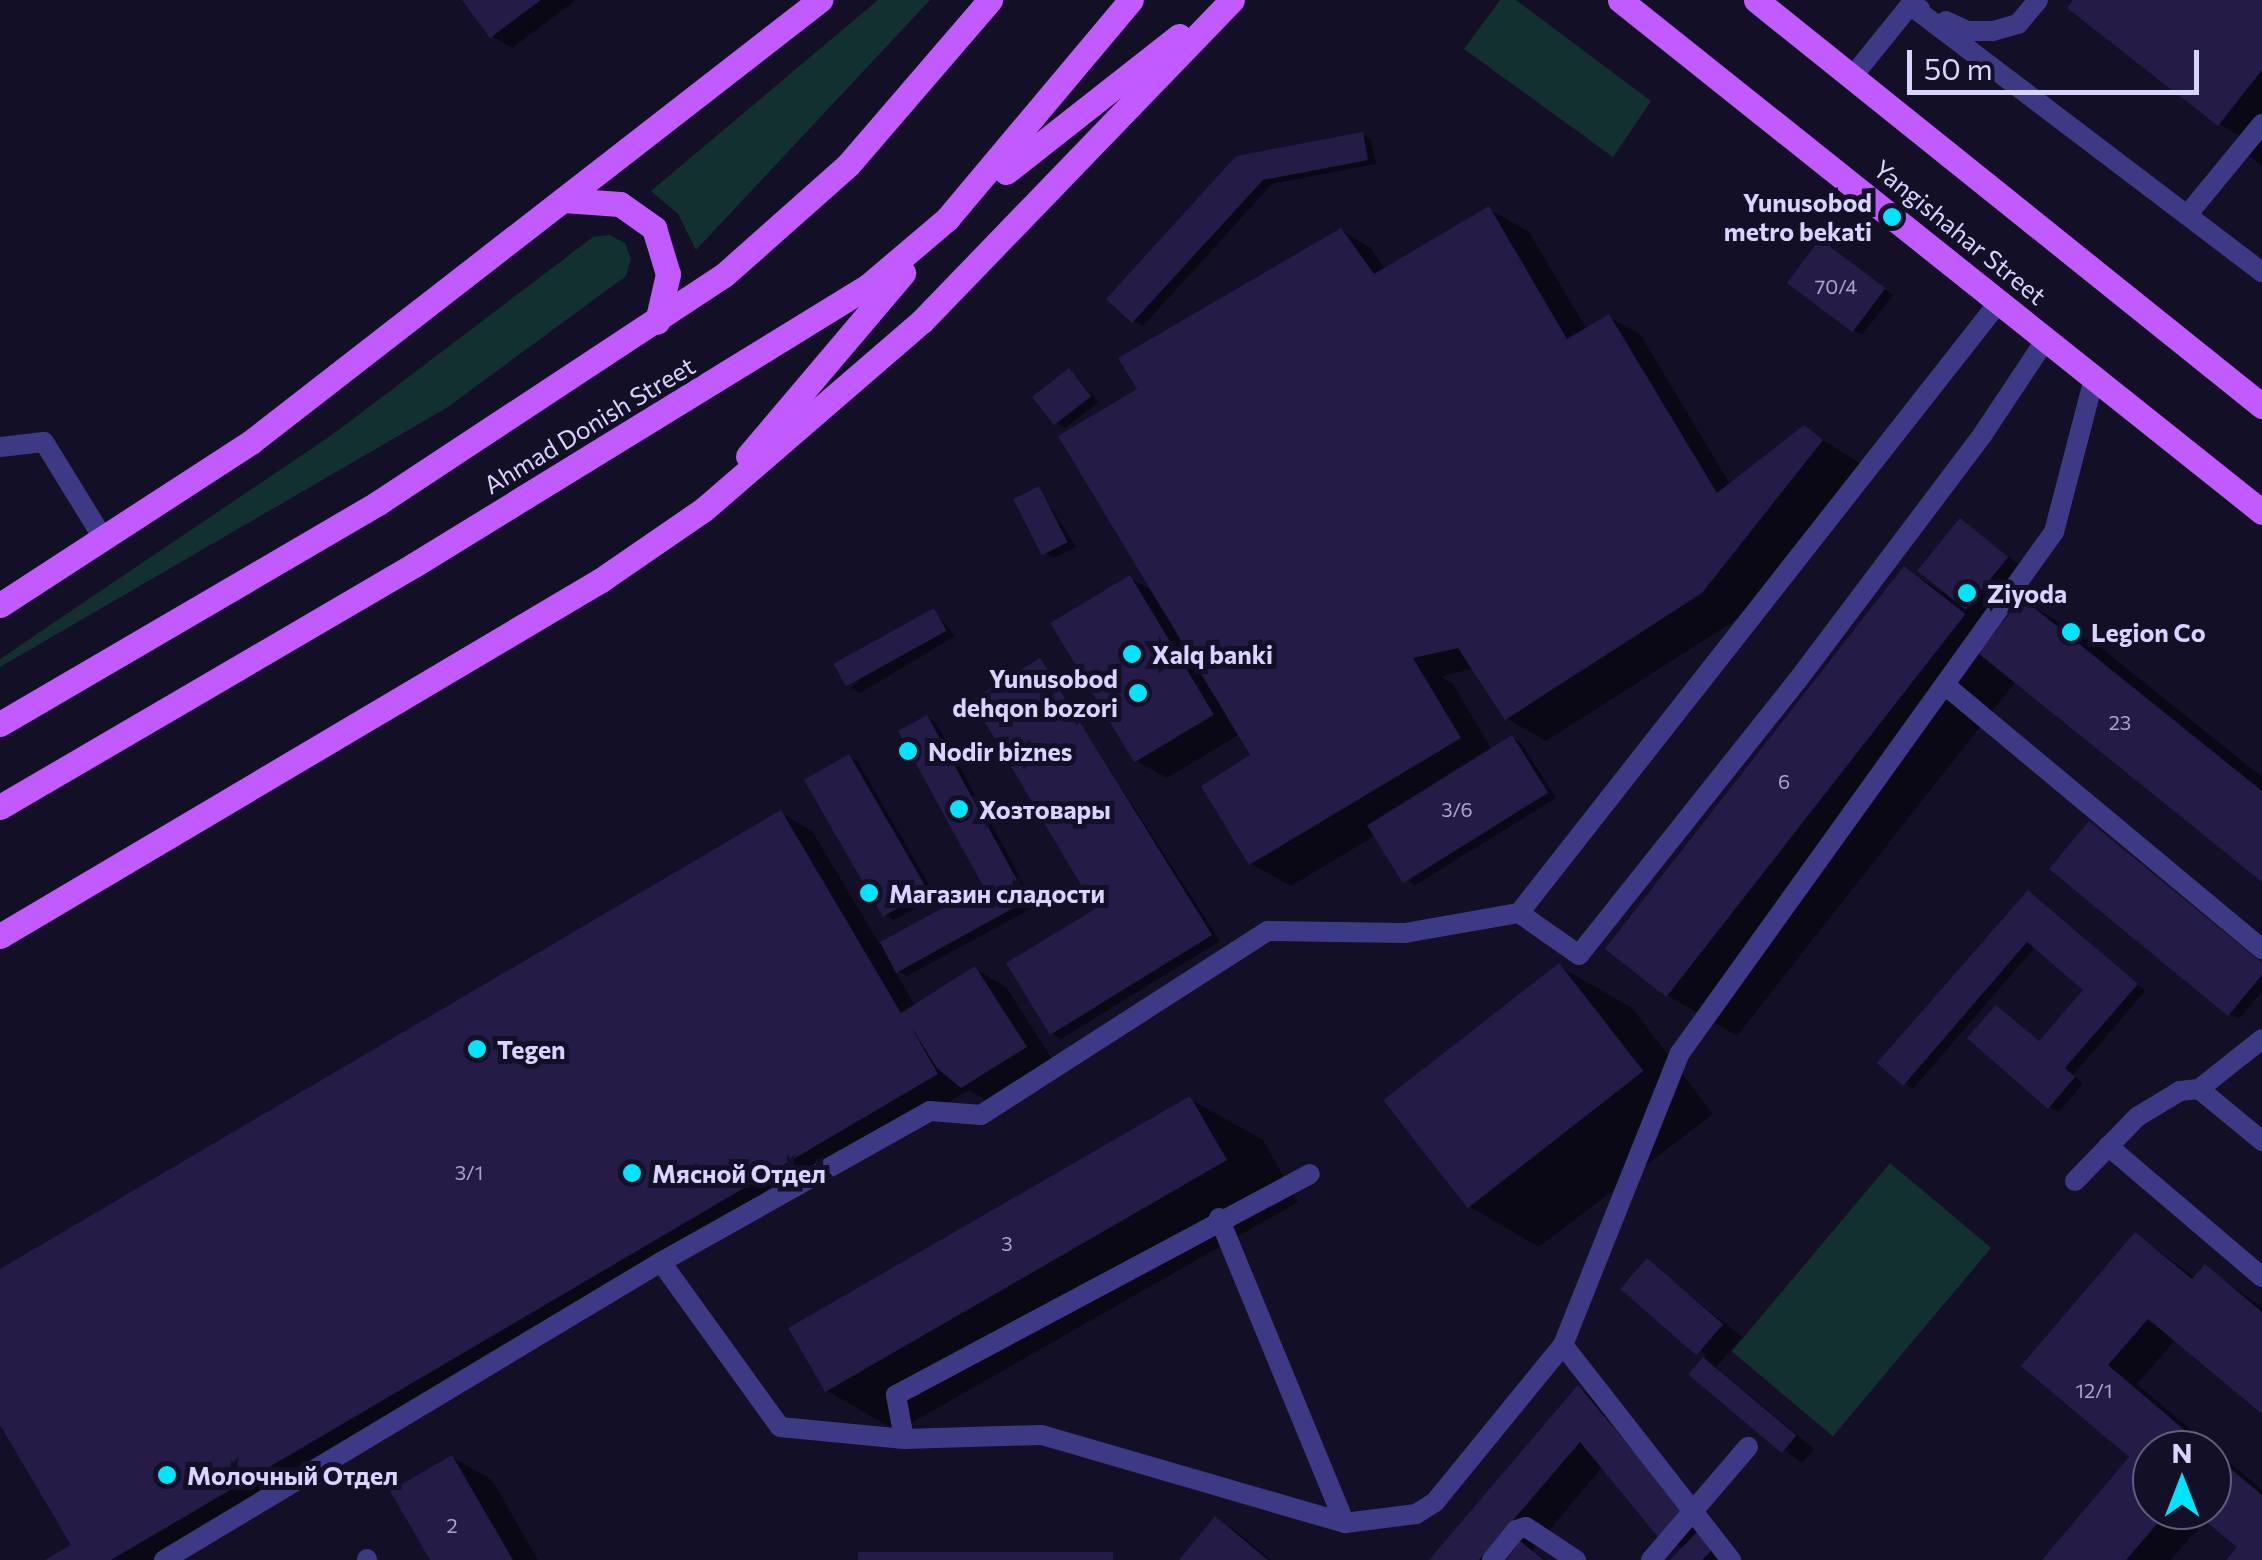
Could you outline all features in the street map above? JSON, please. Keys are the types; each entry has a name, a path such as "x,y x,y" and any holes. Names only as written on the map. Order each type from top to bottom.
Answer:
{"main road":[{"path":"0,606 251,442 820,0"},
{"name":"Ahmad Donish Street","path":"0,724 378,503 657,322 808,204 886,124 990,0"},
{"name":"Ahmad Donish Street","path":"0,806 414,565 815,323 948,219 1131,0"},
{"path":"703,510 948,219 1228,0"},
{"path":"0,936 601,580 703,510 922,321 1228,0"},
{"name":"Yangishahar Street","path":"1620,0 2262,512"},
{"path":"1756,0 2262,406"},
{"path":"563,200 620,204 654,228 668,274 657,322"}],"lane":[{"path":"1910,5 1967,31 1993,31 2018,24 2038,0"},
{"path":"1852,77 1910,5"},
{"path":"1910,5 2262,272"},
{"path":"2188,214 2262,124"},
{"path":"164,1560 661,1262 930,1112 981,1115 1268,932 1405,933 1519,913 1999,302"},
{"path":"1519,913 1579,955 1808,666 1983,434 2046,339"},
{"path":"661,1262 780,1428 904,1439 1042,1435 1344,1522 1395,1521 1435,1502 1563,1344 1680,1053 2054,532 2094,378"},
{"path":"0,447 44,442 103,538"},
{"path":"1945,685 2262,948"},
{"path":"2075,1181 2137,1116 2180,1091 2199,1089 2262,1040"},
{"path":"2199,1089 2262,1141"},
{"path":"2108,1146 2262,1277"},
{"path":"904,1439 896,1395 1219,1218 1310,1174"},
{"path":"1219,1218 1344,1522"},
{"path":"1563,1344 1731,1560"},
{"path":"1651,1560 1692,1506 1748,1447"},
{"path":"1492,1560 1516,1530 1526,1527 1576,1560"}],"green space":[{"path":"878,0 930,0 696,250 678,214 651,191"},
{"path":"1500,0 1516,0 1651,101 1613,157 1464,49"},
{"path":"609,235 625,243 631,259 626,276 448,407 0,667 0,659 336,432 593,237"},
{"path":"1890,1163 1991,1248 1833,1436 1732,1351"}],"building":[{"path":"462,0 541,0 490,38"},
{"path":"2073,0 2262,0 2262,70 2218,126 2067,8"},
{"path":"1363,132 1368,160 1263,180 1132,323 1106,299 1236,156"},
{"path":"1489,206 1567,339 1609,314 1717,493 1804,425 1823,440 1702,593 1505,720 1458,648 1413,658 1461,738 1249,865 1201,786 1250,755 1058,436 1137,389 1118,358 1341,228 1374,274"},
{"path":"1820,239 1885,288 1852,332 1787,283"},
{"path":"1069,368 1091,396 1054,425 1032,397"},
{"path":"1039,486 1068,542 1042,555 1013,499"},
{"path":"1960,518 2008,557 1965,610 1917,571"},
{"path":"1904,566 1965,614 1666,997 1605,949"},
{"path":"1130,575 1214,715 1134,763 1050,623"},
{"path":"2022,598 2262,791 2262,882 1978,653"},
{"path":"934,608 947,631 846,686 833,664"},
{"path":"1040,658 1212,935 1050,1035 1006,963 1095,909 972,700"},
{"name":"Хозтовары","path":"927,715 1028,900 896,973 880,942 983,886 898,731"},
{"path":"1512,735 1548,793 1403,883 1367,826"},
{"path":"849,754 928,891 883,917 804,780"},
{"path":"781,810 901,1013 975,966 1027,1047 961,1088 937,1068 910,1025 938,1074 111,1560 45,1560 71,1545 0,1425 0,1269"},
{"path":"2089,821 2262,963 2262,975 2228,1016 2049,869"},
{"path":"2028,890 2138,984 2065,1068 2075,1077 2048,1109 1967,1038 1996,1005 2039,1041 2083,990 2027,942 1903,1086 1877,1063"},
{"path":"1559,963 1643,1071 1468,1208 1383,1100"},
{"path":"1190,1096 1227,1160 825,1392 788,1328"},
{"path":"2135,1232 2192,1279 2205,1264 2262,1312 2262,1414 2148,1319 2108,1365 2184,1430 2132,1430 2132,1530 2152,1530 2126,1560 2042,1560 2129,1457 2021,1366"},
{"path":"1647,1258 1723,1324 1696,1355 1620,1289"},
{"path":"1703,1357 1796,1435 1782,1453 1688,1375"},
{"path":"1578,1385 1683,1510 1658,1537 1580,1442 1479,1560 1429,1560"},
{"path":"452,1455 513,1560 430,1560 390,1491"},
{"path":"2232,1470 2262,1495 2262,1560 2226,1560 2237,1547 2216,1530 2232,1530"},
{"path":"1215,1516 1268,1560 1179,1560"},
{"path":"1698,1531 1715,1547 1702,1560 1670,1560"},
{"path":"1520,1541 1544,1560 1506,1560"},
{"path":"858,1552 1113,1552 1113,1560 858,1560"}],"place":[{"name":"Yunusobod metro bekati","path":"1892,217"},
{"name":"Ziyoda","path":"1967,593"},
{"name":"Legion Co","path":"2071,632"},
{"name":"Xalq banki","path":"1132,654"},
{"name":"Yunusobod dehqon bozori","path":"1138,693"},
{"name":"Nodir biznes","path":"908,751"},
{"name":"Хозтовары","path":"959,809"},
{"name":"Магазин сладости","path":"869,893"},
{"name":"Tegen","path":"477,1049"},
{"name":"Мясной Отдел","path":"632,1173"},
{"name":"Молочный Отдел","path":"167,1475"}]}
